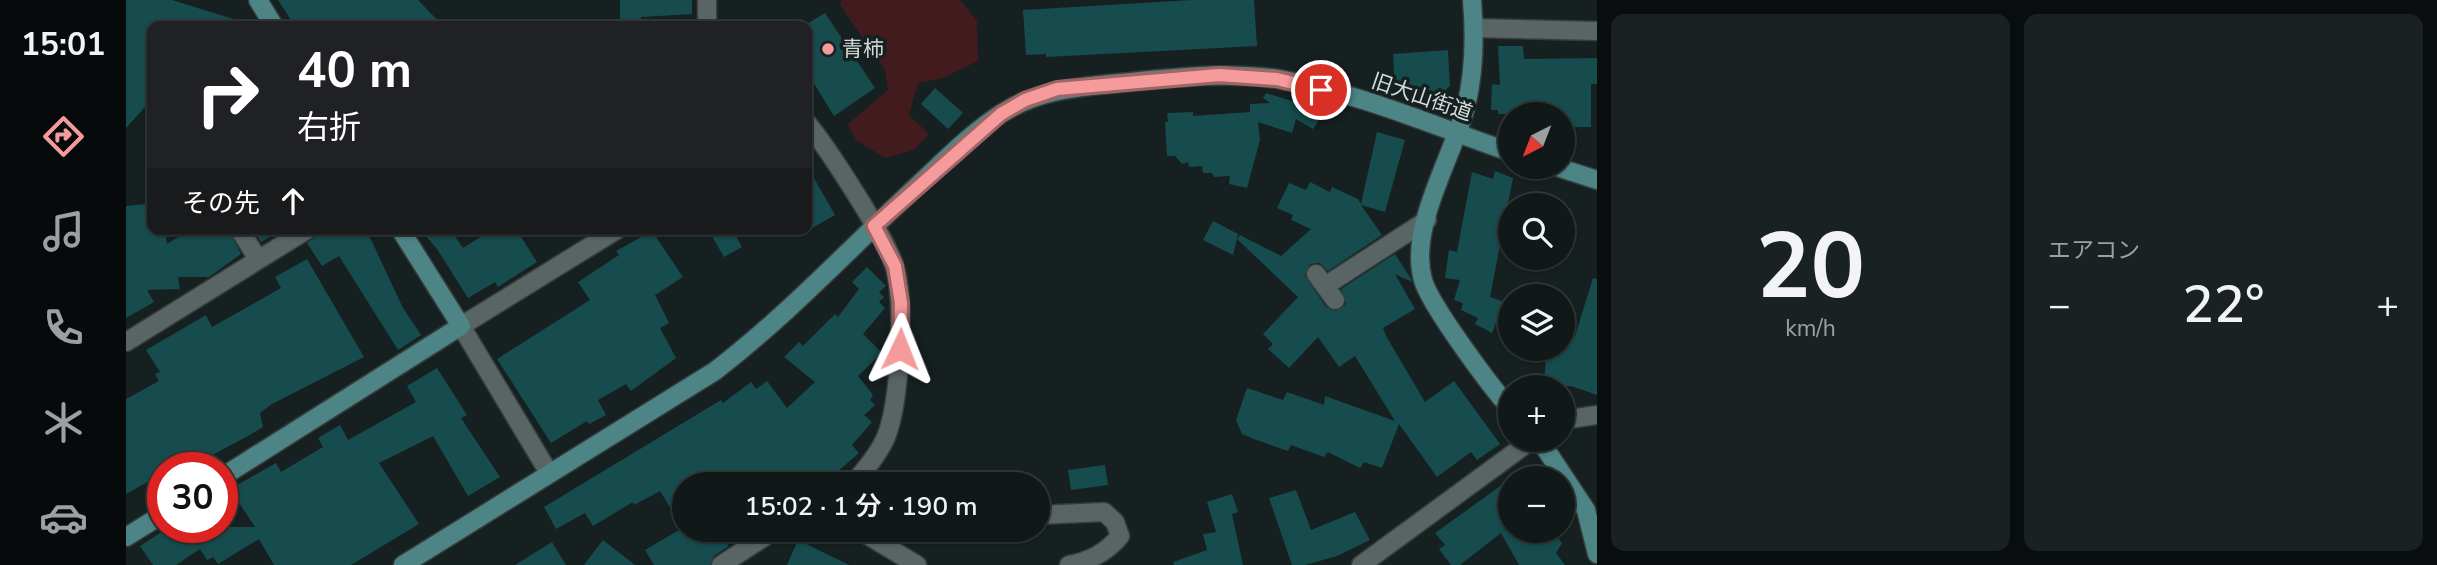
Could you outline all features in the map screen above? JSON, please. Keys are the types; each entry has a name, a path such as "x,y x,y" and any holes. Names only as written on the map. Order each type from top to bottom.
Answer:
{"street":[{"path":"258,0 271,21"},
{"path":"707,0 707,21"},
{"path":"1472,0 1475,57 1466,107 1420,244 1423,281 1450,326 1498,392"},
{"path":"1474,28 1597,31"},
{"name":"旧大山街道","path":"403,565 715,371 755,340 874,226 1001,114 1025,100 1057,89 1138,81 1219,75 1277,79 1342,95 1498,147"},
{"path":"812,131 874,226 895,266 901,303 900,349 886,438 863,472"},
{"path":"1575,173 1597,180"},
{"path":"1325,287 1427,220"},
{"path":"243,235 258,259"},
{"path":"126,342 298,235"},
{"path":"404,235 549,473"},
{"path":"238,467 608,235"},
{"path":"1575,418 1597,415"},
{"path":"1360,565 1514,452"},
{"path":"1548,452 1586,510 1597,554"},
{"path":"1050,514 1104,512 1115,522 1120,536 1111,547 1088,561 1069,565"},
{"path":"126,537 147,524"},
{"path":"721,565 756,542"},
{"path":"879,542 917,565"}],"shaded area":[{"path":"842,0 960,0 977,21 978,61 943,78 918,83 909,115 929,134 914,150 885,158 857,141 847,125 888,90 885,70 840,5"}],"building":[{"path":"126,0 172,0 240,21 147,21 147,105 126,128"},
{"path":"278,0 418,0 438,21 292,21"},
{"path":"620,0 692,0 692,14 620,21"},
{"path":"1192,0 1254,0 1257,46 1046,57 1046,54 1026,55 1023,10"},
{"name":"青柿","path":"825,13 875,88 834,116 812,80 812,21"},
{"path":"1498,46 1523,46 1524,59 1597,58 1597,84 1591,84 1591,127 1575,127 1575,102 1498,102 1498,110 1491,110 1492,84 1500,85"},
{"path":"1448,50 1450,86 1441,94 1417,93 1416,89 1395,91 1393,54"},
{"path":"935,88 963,113 948,129 921,104"},
{"path":"1266,93 1325,111 1313,129 1296,119 1292,133 1258,122 1260,140 1247,188 1229,184 1230,176 1214,177 1212,173 1203,173 1202,166 1189,167 1188,162 1182,164 1175,156 1167,156 1167,113 1193,112 1193,116 1250,112 1250,104 1270,103 1263,98"},
{"path":"1377,132 1405,140 1385,212 1361,205 1382,235 1328,271 1320,263 1310,264 1305,276 1326,307 1336,311 1346,304 1341,289 1395,254 1412,282 1395,274 1415,309 1383,328 1386,336 1425,402 1454,381 1498,441 1498,445 1477,460 1471,452 1437,477 1399,424 1382,468 1364,462 1360,468 1328,452 1324,457 1291,445 1288,451 1254,439 1242,434 1236,420 1247,388 1283,400 1287,392 1324,405 1325,396 1395,421 1355,356 1339,367 1318,337 1289,368 1268,349 1273,344 1263,334 1298,297 1237,239 1240,235 1281,256 1311,229 1291,220 1293,215 1277,208 1289,183 1306,190 1310,182 1330,192 1332,187 1358,199 1361,204"},
{"path":"1495,171 1498,172 1498,179 1513,179 1510,193 1498,193 1498,256 1490,297 1498,300 1498,318 1492,333 1475,324 1478,318 1461,310 1463,303 1454,300 1460,280 1445,278 1449,250 1457,252 1472,172 1493,179"},
{"path":"812,175 835,215 812,228"},
{"path":"147,204 147,235 166,235 167,244 181,235 231,235 241,254 209,277 178,277 180,289 147,290 154,302 126,318 126,206"},
{"path":"1213,221 1238,234 1233,255 1203,240"},
{"path":"257,235 273,235 261,242"},
{"path":"318,235 369,235 403,308 421,335 398,350 339,256 322,266 307,243"},
{"path":"425,235 454,235 463,248 484,235 520,235 537,262 498,287 495,282 468,298"},
{"path":"645,235 655,235 683,277 655,295 669,323 660,328 676,358 631,391 626,384 598,400 606,415 589,424 587,421 551,443 497,359 590,300 578,282 619,255 616,251"},
{"path":"711,235 735,235 742,247 724,257"},
{"path":"307,259 364,357 272,404 260,413 263,427 218,452 147,452 147,482 126,494 126,399 159,381 155,374 160,372 146,350 206,315 212,327 281,288 275,277"},
{"path":"867,267 886,286 879,292 884,297 879,302 885,308 863,334 882,353 858,376 873,395 870,400 875,405 864,415 872,422 852,445 859,453 837,472 672,472 672,510 660,491 634,505 633,502 593,526 585,513 556,529 544,507 721,400 723,403 751,382 756,389 767,381 787,408 815,382 784,357 799,342 803,346 835,314 838,317 859,289 852,282"},
{"path":"1593,278 1597,279 1597,395 1575,387 1575,375 1545,375 1546,361 1575,361 1575,336"},
{"path":"437,368 467,415 461,418 500,477 468,496 433,436 379,463 419,524 351,565 274,565 259,539 218,564 213,557 207,560 200,549 176,565 153,565 140,546 147,541 238,543 238,527 255,527 238,501 238,484 276,463 281,472 323,447 318,438 340,425 348,440 416,402 407,386"},
{"path":"1105,465 1108,485 1071,490 1068,470"},
{"path":"1498,488 1498,535 1460,565 1451,565 1439,549 1445,545 1435,533"},
{"path":"1296,490 1311,530 1355,512 1370,540 1337,556 1305,565 1292,565 1269,498"},
{"path":"1232,494 1238,512 1232,514 1243,565 1174,565 1173,562 1207,550 1203,534 1216,532 1207,502"},
{"path":"672,534 672,542 726,542 729,546 714,556 710,565 654,565 645,550"},
{"path":"603,540 635,565 584,565"},
{"path":"552,542 566,565 515,565"},
{"path":"797,542 802,542 849,565 787,565"},
{"path":"1507,543 1562,543 1556,553 1565,565 1519,565"}],"place":[{"name":"青柿","path":"828,49"}],"route":[{"path":"900,349 901,303 895,266 874,226 1001,114 1025,100 1057,89 1138,81 1219,75 1277,79 1321,90"}]}
